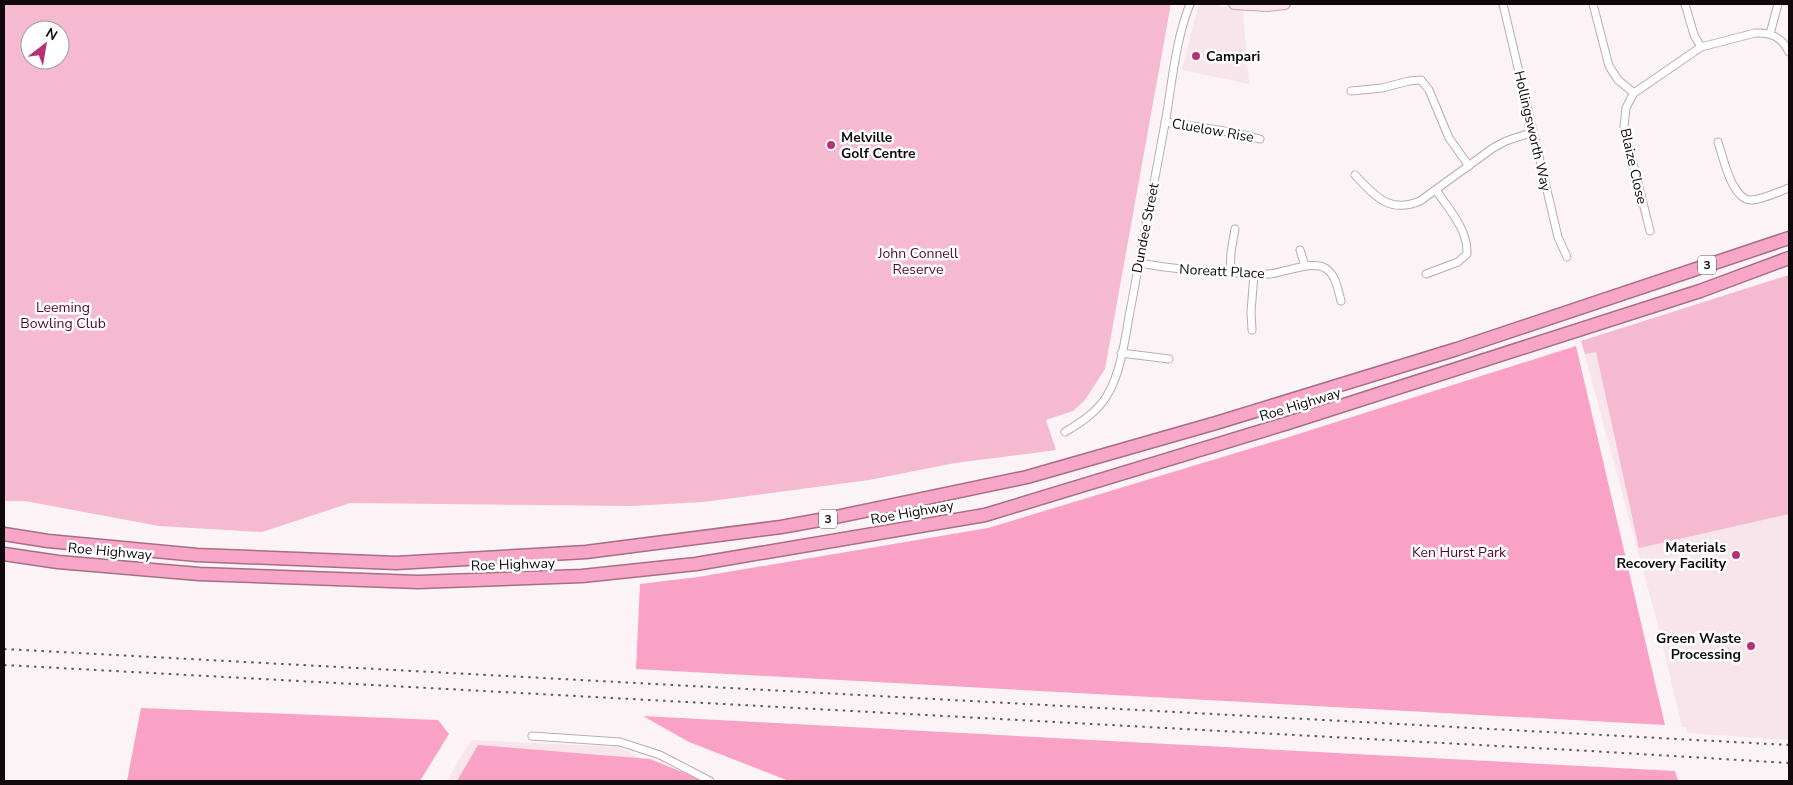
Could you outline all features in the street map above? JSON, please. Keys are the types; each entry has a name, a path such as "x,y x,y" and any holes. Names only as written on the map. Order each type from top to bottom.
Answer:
{"highway":[{"name":"Roe Highway","path":"4,534 48,541 197,555 396,563 586,552 781,527 1027,477 1216,423 1457,348 1789,238"},
{"name":"Roe Highway","path":"4,554 58,562 200,574 418,582 582,576 696,564 985,515 1288,423 1700,292 1789,258"},
{"path":"1700,292 1789,266"}],"main road":[{"path":"1234,4 1267,6 1284,4"}],"street":[{"name":"Dundee Street","path":"1065,432 1080,424 1104,400 1113,385 1122,353 1176,60 1190,4"},
{"name":"Hollingsworth Way","path":"1503,4 1558,237 1567,257"},
{"path":"1594,4 1609,66 1618,80 1634,94 1700,47 1755,33 1770,34 1778,38 1786,45 1789,52"},
{"path":"1685,4 1694,35 1700,47"},
{"path":"1770,34 1778,4"},
{"path":"1351,91 1382,88 1421,80 1430,90 1449,138 1469,166"},
{"name":"Blaize Close","path":"1634,94 1626,108 1624,127 1650,231"},
{"name":"Cluelow Rise","path":"1165,122 1202,129 1236,132 1260,139"},
{"path":"1355,175 1375,196 1390,204 1410,206 1506,141 1533,132"},
{"path":"1718,142 1734,188 1745,200 1753,200 1789,188"},
{"path":"1426,274 1458,262 1467,254 1467,242 1460,226 1436,190"},
{"path":"1230,273 1235,229"},
{"path":"1300,250 1305,266"},
{"name":"Noreatt Place","path":"1139,262 1191,271 1254,274 1281,273 1316,265 1332,274 1341,301"},
{"path":"1252,330 1254,274"},
{"path":"1122,353 1169,359"},
{"path":"532,736 620,742 660,755 710,781"}],"shaded area":[{"path":"1199,4 1214,4 1243,11 1249,84 1182,70"},
{"path":"1789,287 1789,740 1687,733 1686,727 1682,727 1657,622 1581,341"},
{"path":"471,740 619,747 686,781 447,781"}],"green space":[{"name":"John Connell Reserve","path":"4,4 1170,4 1105,369 1085,400 1073,411 1046,420 1056,450 955,463 869,480 703,502 631,506 350,503 262,532 159,526 25,501 4,501"},
{"path":"1789,275 1789,514 1639,548 1596,352 1585,354 1581,341"},
{"name":"Ken Hurst Park","path":"1576,346 1665,725 636,669 640,584 698,577 988,528 1292,436"},
{"path":"141,708 438,720 449,734 420,781 127,781"},
{"path":"643,716 1675,771 1678,781 789,781 689,742"},
{"path":"478,745 650,759 705,781 457,781"}],"railway":[{"path":"4,649 1789,745"},
{"path":"4,665 1789,763"}],"place":[{"name":"Campari","path":"1196,56"},
{"name":"Melville Golf Centre","path":"831,145"},
{"name":"Materials Recovery Facility","path":"1736,555"},
{"name":"Green Waste Processing","path":"1751,646"}],"park label":[{"name":"Leeming Bowling Club","path":"63,316"}]}
